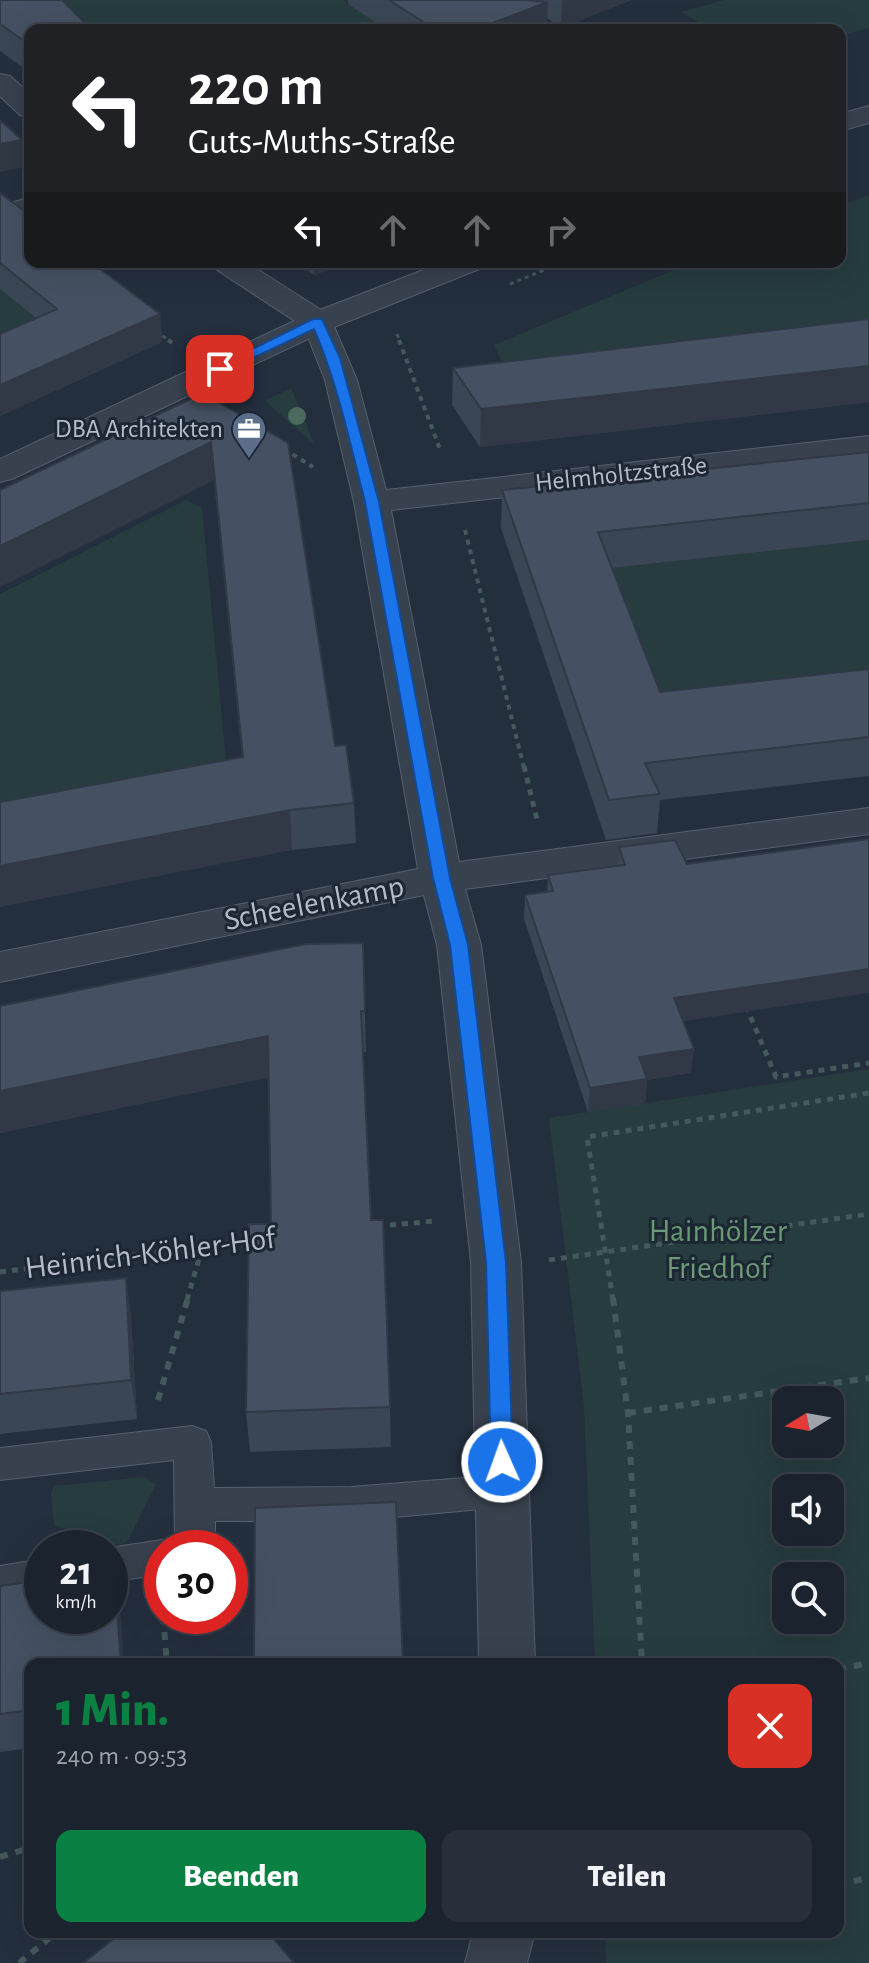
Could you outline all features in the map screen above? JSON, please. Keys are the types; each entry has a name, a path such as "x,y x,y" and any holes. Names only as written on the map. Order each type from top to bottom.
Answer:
{"street":[{"path":"0,82 24,104"},
{"path":"846,121 869,114"},
{"path":"234,268 318,322 341,380 372,502 441,878 459,945 494,1240 507,1658"},
{"path":"0,472 318,322 456,268"},
{"name":"Helmholtzstraße","path":"372,502 869,446"},
{"name":"Scheelenkamp","path":"0,967 441,878 869,821"},
{"path":"496,1963 502,1938"}],"lane":[{"path":"0,1464 192,1442 195,1530"},
{"path":"195,1505 351,1504 503,1491"},
{"path":"0,1584 24,1579"}],"path":[{"path":"149,326 174,344"},
{"path":"396,332 456,493 548,863"},
{"path":"281,448 372,502"},
{"path":"745,1005 776,1077 869,1063"},
{"path":"642,1658 628,1413 607,1253 587,1137 869,1093"},
{"path":"375,1227 494,1240 566,1259 869,1214"},
{"name":"Heinrich-Köhler-Hof","path":"0,1272 265,1238"},
{"path":"145,1447 203,1245"},
{"path":"628,1413 869,1378"},
{"path":"164,1634 166,1658"},
{"path":"844,1668 869,1663"},
{"path":"0,1857 24,1850"},
{"path":"844,1883 869,1878"},
{"path":"19,1963 50,1938"}],"green space":[{"path":"35,0 343,0 378,24 59,24"},
{"path":"724,0 869,0 869,28 846,34 846,24 702,24 681,12"},
{"path":"869,195 869,354 523,404 494,345 679,268 846,268 846,204"},
{"path":"0,289 60,338 0,365"},
{"path":"291,388 315,445 265,401"},
{"path":"186,500 202,508 229,792 0,834 0,594"},
{"path":"869,540 869,707 656,731 596,570"},
{"name":"Hainhölzer Friedhof","path":"869,1069 869,1963 606,1963 605,1938 844,1938 844,1658 595,1658 584,1406 549,1118"},
{"path":"145,1477 156,1485 128,1540 128,1530 70,1530 54,1525 51,1493 54,1486"}],"building":[{"path":"0,0 62,0 86,24 24,24 24,41 0,24"},
{"path":"389,0 548,2 490,24 427,24"},
{"path":"0,120 22,140 0,144"},
{"path":"0,193 24,211 24,268 99,268 160,314 0,385 0,334 57,309 0,263"},
{"path":"869,319 869,366 481,409 453,368"},
{"path":"203,393 288,443 335,746 346,745 354,803 290,810 0,866 0,802 243,757 211,442 0,546 0,490"},
{"path":"869,452 869,503 598,532 660,692 869,669 869,737 645,763 660,794 609,800 502,490"},
{"path":"869,839 869,969 674,998 694,1049 639,1057 647,1079 590,1088 525,895 553,891 548,875 625,865 619,847 675,840 687,864"},
{"path":"363,943 365,1011 361,1011 371,1220 383,1220 390,1407 246,1412 249,1224 271,1224 268,1036 0,1091 0,1006 306,944"},
{"path":"126,1278 131,1380 0,1394 0,1291"},
{"path":"396,1502 403,1658 254,1658 255,1508"},
{"path":"24,1583 24,1634 119,1634 121,1658 24,1658 24,1711 0,1714 0,1586"},
{"path":"114,1938 273,1938 294,1963 83,1963"}],"place":[{"name":"DBA Architekten","path":"249,460"}],"route":[{"path":"220,369 318,322 334,358 357,441 372,502 441,878 459,945 496,1262 502,1462"}]}
